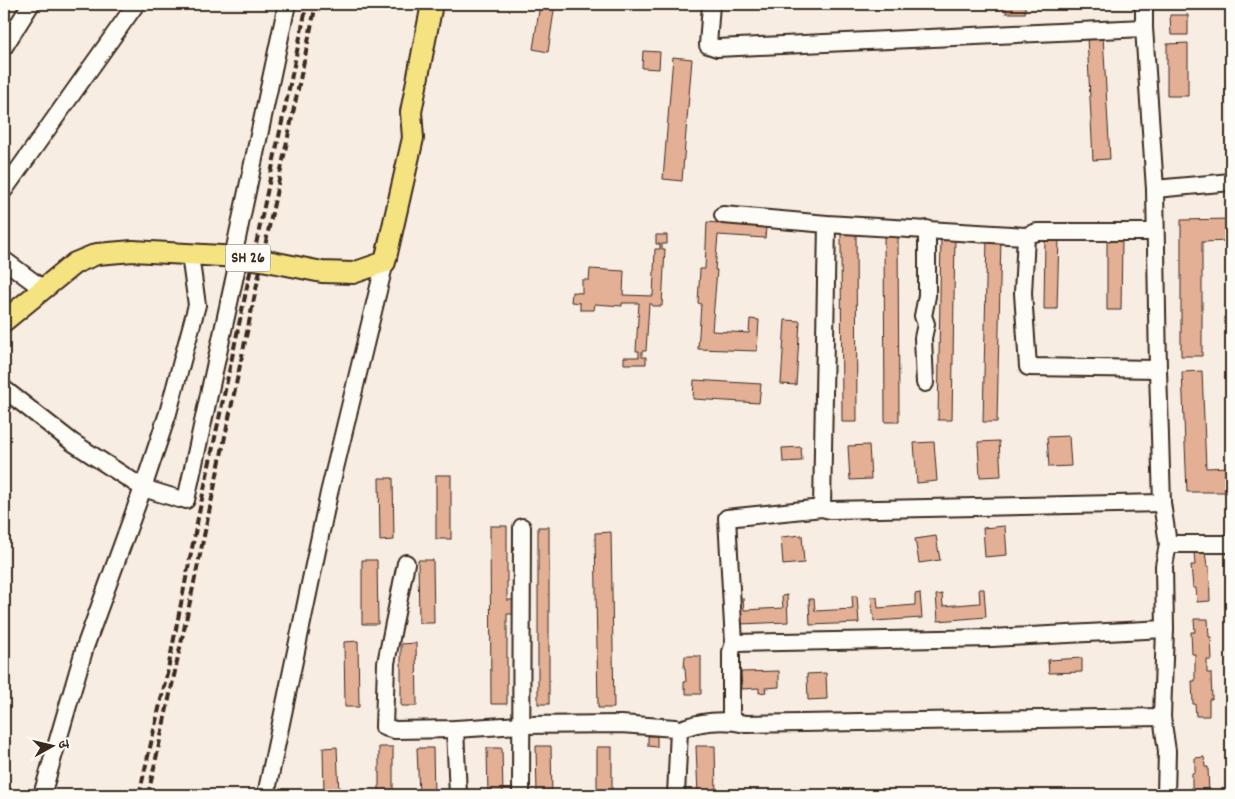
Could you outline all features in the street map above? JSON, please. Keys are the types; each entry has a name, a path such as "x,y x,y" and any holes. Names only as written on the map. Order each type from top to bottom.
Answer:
{"main road":[{"path":"385,262 413,138 411,112 432,4"},
{"path":"413,138 422,127 446,4"},
{"name":"SH 26","path":"4,321 75,263 97,254 133,251 236,257 262,260 322,272 353,273 385,262"}],"street":[{"path":"4,47 31,4"},
{"path":"4,190 136,4"},
{"path":"4,389 72,442 143,488 183,500 236,257 287,4"},
{"path":"711,4 708,45 717,48 1144,28"},
{"path":"1144,4 1155,189 1162,503 1168,544 1164,566 1165,629 1162,717 1167,751 1166,795"},
{"path":"1155,189 1231,182"},
{"path":"723,215 827,224 1026,236 1037,232 1155,232"},
{"path":"822,508 827,224"},
{"path":"925,383 923,338 926,324 923,316 926,296 927,229"},
{"path":"1026,236 1023,293 1028,367 1158,370"},
{"path":"42,795 85,647 143,488 168,413 197,305 190,255"},
{"path":"4,260 43,289"},
{"path":"266,795 329,492 385,262"},
{"path":"731,720 731,652 734,643 727,518 822,508 839,510 1162,503"},
{"path":"520,795 522,527"},
{"path":"1168,544 1231,544"},
{"path":"406,563 386,663 384,727 394,730 521,725 621,724 675,728 679,730 690,725 731,720 746,724 1162,717"},
{"path":"734,643 992,638 1165,629"},
{"path":"454,729 458,795"},
{"path":"676,795 679,730"}],"building":[{"path":"540,4 555,4 548,52 533,49"},
{"path":"874,4 896,4 896,8 874,9"},
{"path":"1006,4 1025,4 1025,13 1006,13"},
{"path":"1088,4 1107,4 1107,6 1088,6"},
{"path":"1170,15 1188,15 1188,35 1171,35"},
{"path":"1103,36 1110,159 1093,160 1087,37"},
{"path":"1188,43 1188,96 1167,96 1167,44"},
{"path":"643,51 660,52 659,69 642,68"},
{"path":"673,57 692,59 682,181 663,179"},
{"path":"1231,219 1231,241 1202,242 1202,356 1181,356 1181,220"},
{"path":"707,222 766,227 765,238 718,235 715,270 717,270 712,331 749,333 750,319 759,320 757,351 698,349 701,304 698,303 700,269 705,269"},
{"path":"841,234 856,234 857,422 842,422"},
{"path":"656,235 667,235 667,244 662,244 662,249 665,249 662,306 652,306 652,304 649,304 646,351 642,351 642,357 646,357 646,364 624,364 624,357 639,357 639,351 636,351 639,303 622,303 622,306 595,304 594,310 580,310 580,303 571,302 572,292 582,293 582,280 589,280 590,269 624,271 623,295 653,296 655,249 660,249 660,244 656,244"},
{"path":"884,235 898,235 899,422 885,422"},
{"path":"941,235 955,236 952,420 938,420"},
{"path":"987,236 1001,236 997,422 983,422"},
{"path":"1045,237 1059,237 1057,309 1044,309"},
{"path":"1107,238 1122,238 1121,310 1107,310"},
{"path":"785,320 800,321 796,385 781,384"},
{"path":"1202,371 1206,468 1231,467 1231,492 1187,492 1182,372"},
{"path":"694,380 761,384 759,403 693,399"},
{"path":"1069,436 1071,466 1049,467 1047,437"},
{"path":"999,441 1001,476 980,477 978,442"},
{"path":"934,442 937,481 917,483 914,443"},
{"path":"869,445 871,479 850,480 848,446"},
{"path":"801,447 802,461 783,462 782,448"},
{"path":"436,475 451,475 451,539 436,539"},
{"path":"379,478 393,478 394,540 380,541"},
{"path":"490,526 507,526 507,600 515,600 515,614 507,614 507,704 491,704"},
{"path":"1005,526 1007,555 985,557 983,528"},
{"path":"538,527 549,527 549,704 538,704"},
{"path":"611,532 614,708 598,708 595,533"},
{"path":"802,535 804,563 783,565 781,537"},
{"path":"936,536 940,560 919,563 915,539"},
{"path":"1205,552 1207,566 1209,566 1210,601 1197,602 1196,588 1193,588 1191,565 1195,565 1194,553"},
{"path":"362,560 377,560 378,624 362,624"},
{"path":"418,560 433,560 434,623 419,623"},
{"path":"979,589 984,589 986,617 938,621 936,595 942,594 943,606 980,603"},
{"path":"920,593 922,618 874,621 871,597 877,597 878,608 915,605 915,594"},
{"path":"787,595 788,622 740,624 738,598 743,598 744,610 783,608 782,596"},
{"path":"852,596 857,596 859,623 810,625 809,599 814,599 815,611 853,609"},
{"path":"1194,619 1208,619 1209,637 1211,637 1212,660 1207,660 1207,673 1211,673 1212,699 1209,699 1209,716 1196,716 1195,704 1193,704 1192,681 1195,681 1195,654 1192,654 1191,632 1195,632"},
{"path":"358,641 359,707 345,707 344,642"},
{"path":"416,643 417,706 401,706 401,644"},
{"path":"685,656 701,656 701,694 686,694 686,689 684,689 684,682 686,682"},
{"path":"1082,658 1082,672 1049,673 1048,660"},
{"path":"779,671 779,687 765,688 766,692 759,693 759,688 742,689 741,672"},
{"path":"826,673 827,699 808,700 807,674"},
{"path":"648,736 657,736 657,747 648,746"},
{"path":"536,746 551,746 552,795 537,795"},
{"path":"696,746 715,746 716,795 698,795"},
{"path":"337,747 339,795 324,795 323,748"},
{"path":"379,747 393,747 393,795 379,795"},
{"path":"597,747 612,747 612,795 597,795"},
{"path":"417,748 433,748 434,795 419,795"},
{"path":"487,748 502,748 503,795 488,795"},
{"path":"1204,757 1205,767 1208,767 1209,795 1192,795 1192,773 1195,772 1195,758"}],"railway":[{"path":"139,795 167,674 199,513 307,4"},
{"path":"148,795 316,4"}]}
